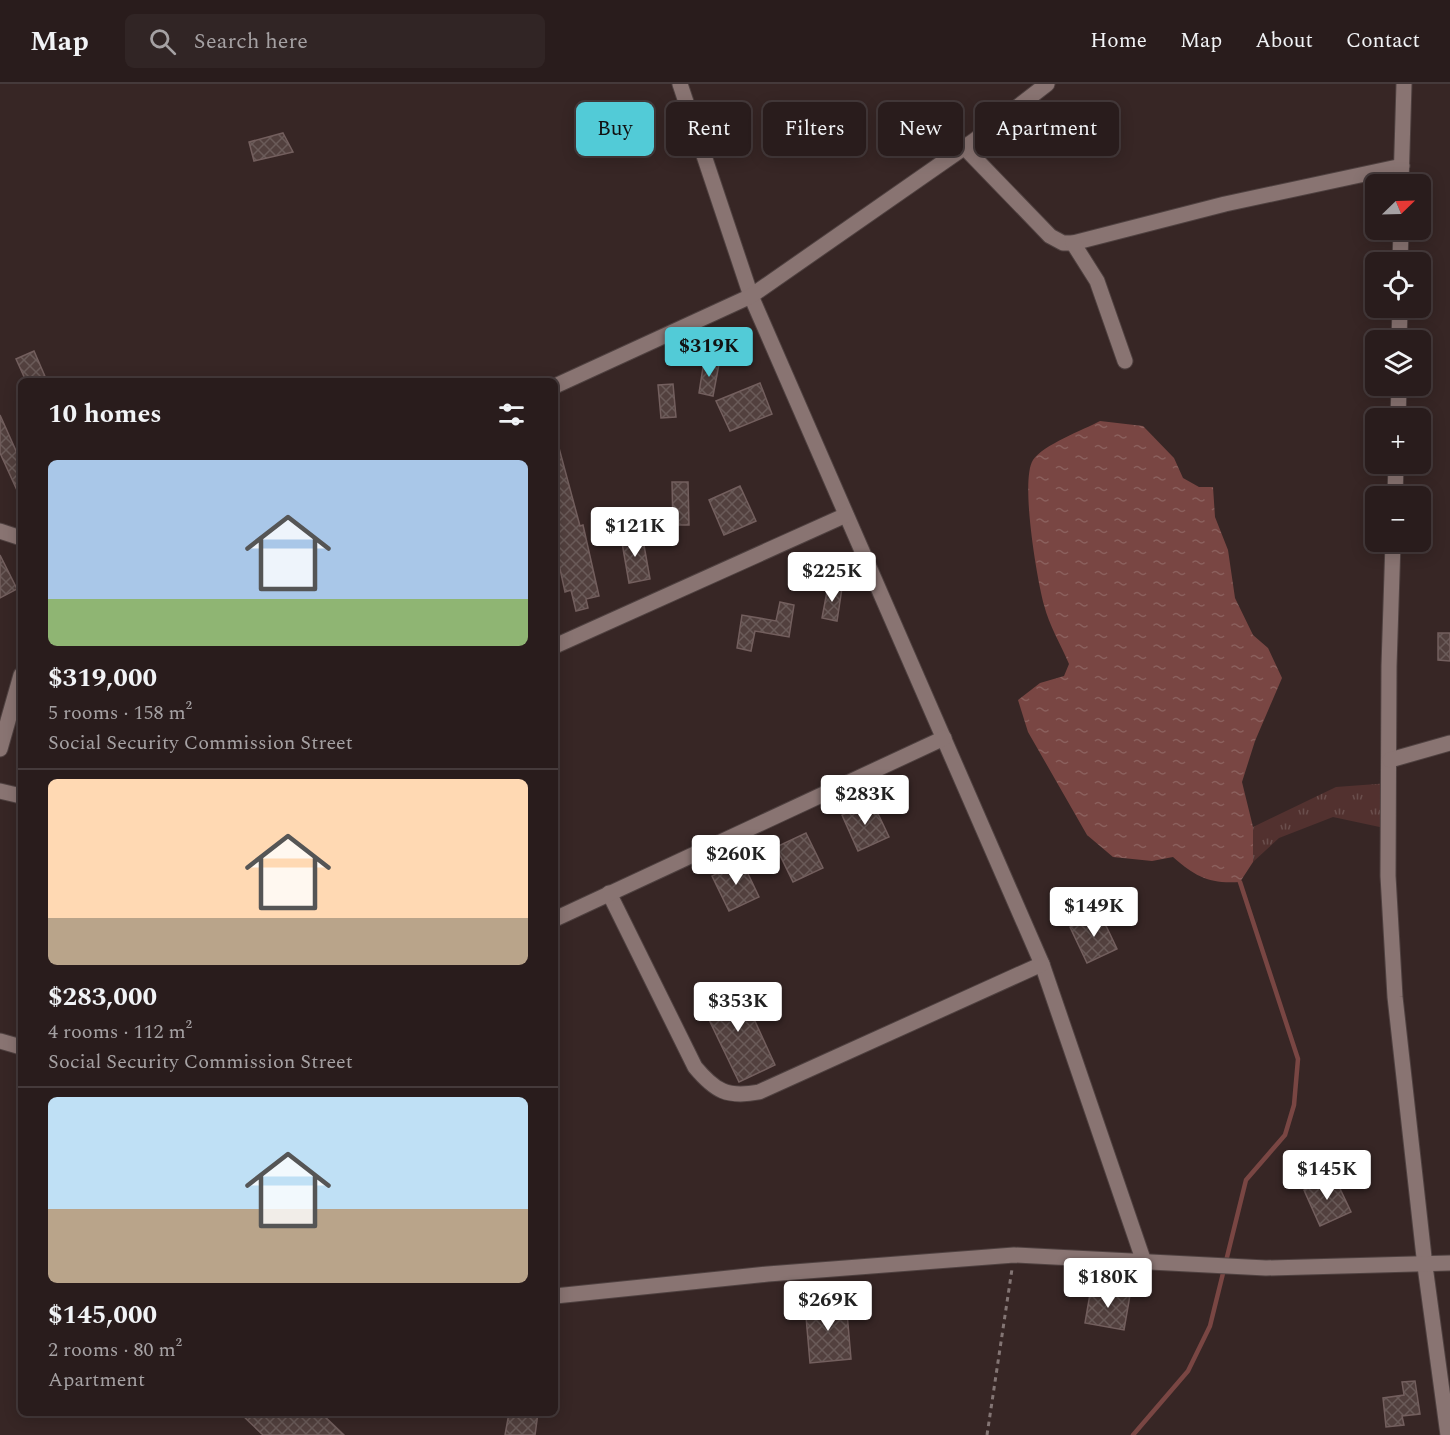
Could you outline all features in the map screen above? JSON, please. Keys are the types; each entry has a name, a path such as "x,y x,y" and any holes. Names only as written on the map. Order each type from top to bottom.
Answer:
{"street":[{"path":"680,84 751,296 1042,964 1144,1262"},
{"path":"558,385 751,296 964,147 1047,84"},
{"path":"1402,174 1404,84"},
{"path":"964,147 1050,236 1073,243 1225,204 1402,166"},
{"path":"1073,243 1097,281 1125,361"},
{"path":"558,645 846,515"},
{"path":"0,531 18,537"},
{"path":"1393,552 1389,666 1388,876 1395,997 1425,1266 1448,1435"},
{"path":"0,749 18,686"},
{"path":"558,918 944,738"},
{"path":"1390,760 1450,743"},
{"path":"0,791 18,795"},
{"path":"609,893 695,1067 711,1086 734,1094 759,1092 1042,964"},
{"path":"0,1041 18,1046"},
{"path":"558,1296 768,1274 1014,1255 1266,1268 1425,1266 1450,1263"}],"path":[{"path":"987,1435 1014,1255"}],"green space":[{"path":"1390,783 1389,829 1333,817 1279,838 1253,862 1253,827 1336,787"}],"water":[{"path":"1100,421 1143,426 1174,458 1183,478 1199,487 1213,487 1215,517 1228,550 1235,598 1253,635 1268,648 1282,678 1255,741 1242,782 1253,827 1253,862 1240,882 1220,882 1204,878 1173,857 1152,861 1113,857 1087,835 1028,732 1018,700 1040,683 1064,676 1069,664 1049,620 1041,592 1031,531 1029,471 1033,460 1045,449"}],"building":[{"path":"283,133 293,152 254,161 249,142"},
{"path":"34,351 46,378 25,378 16,359"},
{"path":"704,361 719,364 713,396 699,393"},
{"path":"760,383 772,414 730,431 716,401"},
{"path":"673,384 676,417 661,418 658,385"},
{"path":"0,415 18,453 18,492 0,453"},
{"path":"558,448 580,526 583,525 599,596 586,599 588,608 576,611 571,590 565,592 558,560"},
{"path":"672,482 688,482 689,525 673,525"},
{"path":"740,486 756,521 724,535 709,500"},
{"path":"642,534 650,579 629,583 621,537"},
{"path":"0,555 17,589 0,598"},
{"path":"828,586 842,588 837,621 822,618"},
{"path":"780,602 794,605 789,637 755,631 751,651 737,648 742,615 776,621"},
{"path":"1438,633 1450,633 1450,661 1438,660"},
{"path":"872,801 889,837 858,851 842,815"},
{"path":"806,833 823,868 793,882 776,847"},
{"path":"742,861 759,897 729,911 712,876"},
{"path":"1100,913 1117,949 1087,963 1070,927"},
{"path":"738,984 775,1065 739,1082 700,1001"},
{"path":"1334,1176 1351,1212 1320,1226 1304,1190"},
{"path":"1091,1288 1130,1295 1124,1330 1085,1323"},
{"path":"846,1301 851,1359 810,1363 805,1305"},
{"path":"1415,1381 1420,1414 1402,1416 1404,1425 1386,1427 1383,1398 1404,1395 1402,1382"},
{"path":"243,1416 324,1416 344,1435 263,1435"},
{"path":"508,1416 538,1416 535,1435 505,1435"}],"waterway":[{"path":"1133,1435 1188,1371 1210,1326 1246,1180 1285,1135 1294,1105 1298,1059 1240,882"}]}
